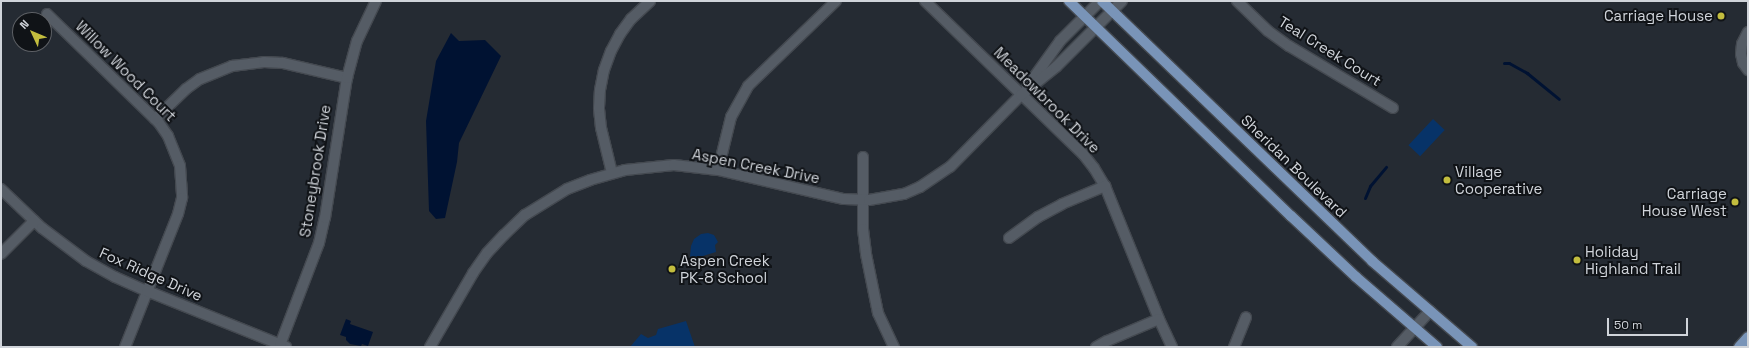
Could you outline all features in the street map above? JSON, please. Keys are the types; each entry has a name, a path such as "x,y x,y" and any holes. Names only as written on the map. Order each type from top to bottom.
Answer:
{"main road":[{"path":"1069,1 1290,216 1437,347"},
{"name":"Sheridan Boulevard","path":"1101,1 1372,261 1472,347"},
{"path":"1739,347 1748,337"}],"street":[{"name":"Stoneybrook Drive","path":"283,346 321,237 346,78 357,41 376,1"},
{"path":"612,173 601,128 599,108 604,70 611,51 620,34 631,19 650,1"},
{"path":"718,170 731,117 748,86 836,1"},
{"name":"Meadowbrook Drive","path":"925,1 1082,154 1094,168 1104,186 1172,347"},
{"name":"Aspen Creek Drive","path":"1021,95 1051,52 1101,1"},
{"name":"Aspen Creek Drive","path":"430,347 473,273 487,253 525,216 545,201 567,189 612,173 649,166 674,165 718,170 844,199 863,200 886,198 904,194 936,178 950,168 1021,95 1056,67 1122,1"},
{"name":"Teal Creek Court","path":"1237,1 1268,30 1289,46 1393,108"},
{"name":"Willow Wood Court","path":"52,19 155,119 168,136 176,151 182,183 178,214 125,347"},
{"path":"1748,32 1742,44 1741,54 1743,63 1748,70"},
{"path":"155,119 186,89 200,79 232,66 264,62 283,63 346,78"},
{"path":"863,157 863,200 866,254 871,285 878,313 894,347"},
{"path":"1009,238 1038,217 1062,204 1104,186"},
{"name":"Fox Ridge Drive","path":"1,189 34,221 63,246 86,261 115,277 283,346"},
{"path":"1,254 34,221"},
{"path":"1397,347 1430,311"},
{"path":"1234,347 1246,317"},
{"path":"1096,347 1159,319"}],"shaded area":[{"path":"451,33 459,41 485,40 501,56 459,143 457,162 445,218 436,219 429,211 426,121 436,61"},
{"path":"1433,119 1445,130 1420,156 1408,145"},
{"path":"708,233 714,235 718,242 715,245 716,252 693,259 690,256 691,246 694,239 701,234"},
{"path":"346,319 351,321 350,324 373,332 368,346 362,344 361,346 350,344 346,340 346,337 340,335"},
{"path":"686,321 695,347 630,347 641,334 648,338 656,335 658,329"}],"waterway":[{"path":"1504,63 1509,63 1527,73 1559,99"},
{"path":"1365,198 1370,186 1386,167"}],"place":[{"name":"Carriage House","path":"1721,16"},
{"name":"Village Cooperative","path":"1447,180"},
{"name":"Carriage House West","path":"1735,202"},
{"name":"Holiday Highland Trail","path":"1577,260"},
{"name":"Aspen Creek PK-8 School","path":"672,269"}]}
